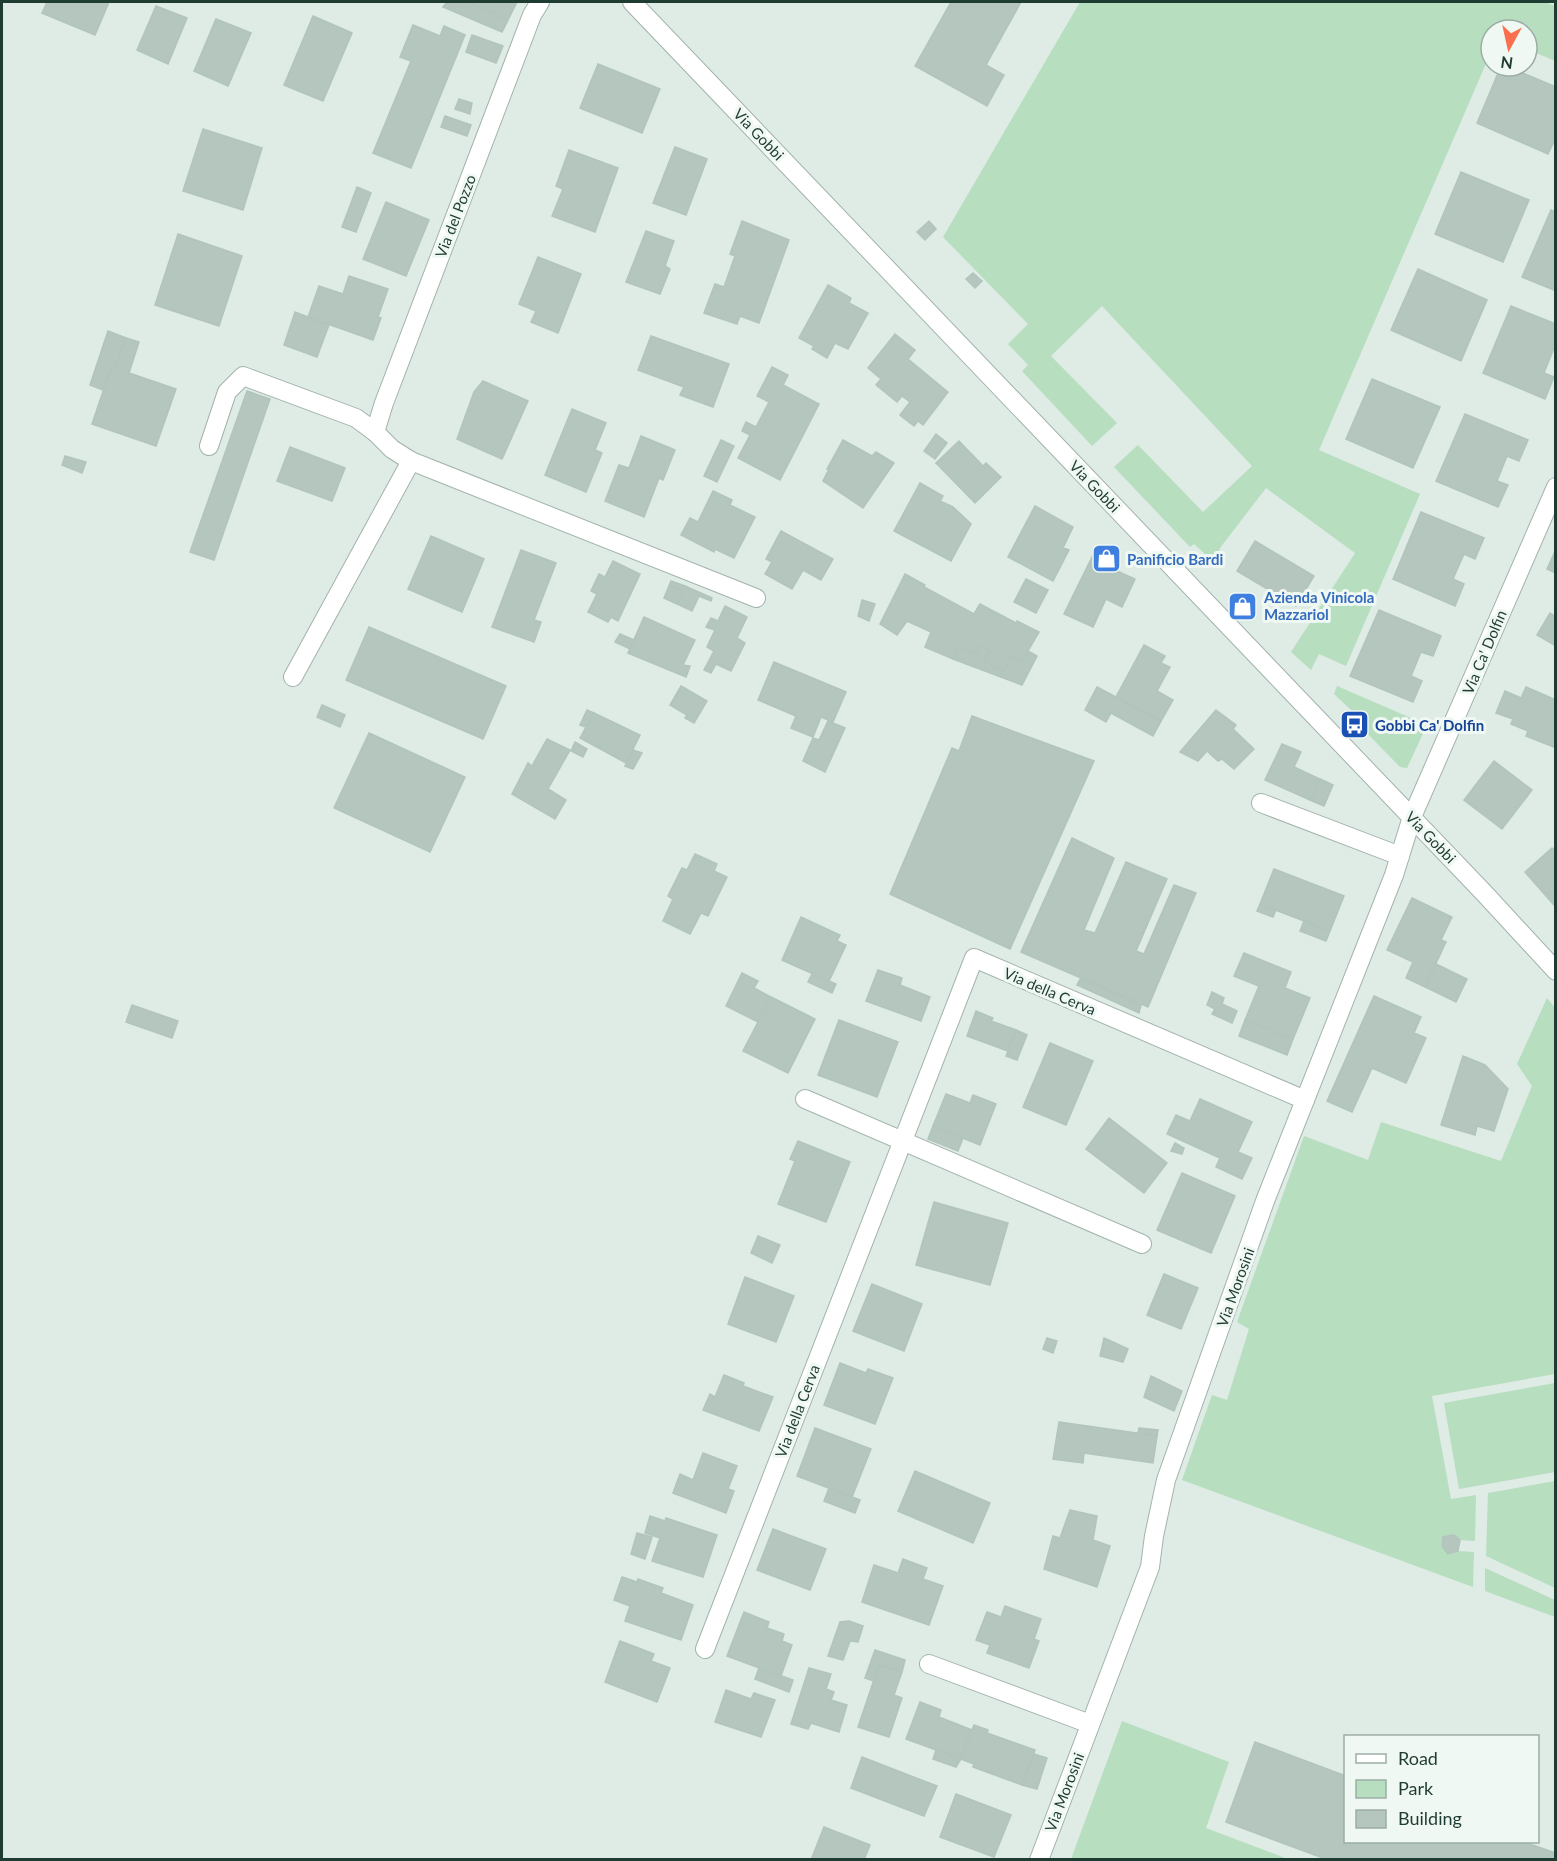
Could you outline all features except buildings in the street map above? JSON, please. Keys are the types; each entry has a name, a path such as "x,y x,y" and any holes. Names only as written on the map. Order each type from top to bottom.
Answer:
{"street":[{"name":"Via del Pozzo","path":"375,432 532,15 540,2"},
{"name":"Via Gobbi","path":"632,2 1528,939 1556,971"},
{"path":"209,446 227,392 243,376 356,418 392,449 411,461 756,598"},
{"path":"293,677 411,461"},
{"name":"Via Ca' Dolfin","path":"1412,818 1556,487"},
{"path":"1261,803 1400,856"},
{"name":"Via Morosini","path":"1039,1860 1150,1567 1166,1480 1265,1200 1400,856 1412,818"},
{"name":"Via della Cerva","path":"705,1649 974,958 1305,1100"},
{"path":"805,1098 1142,1244"},
{"path":"929,1664 1090,1724"}],"green space":[{"path":"1080,2 1545,2 1555,6 1555,61 1539,54 1539,18 1479,18 1480,78 1319,450 1420,494 1346,666 1319,654 1311,670 1291,652 1355,553 1266,488 1220,548 1215,563 1194,544 1190,547 1114,467 1138,445 1203,512 1252,466 1102,306 1051,356 1117,423 1092,446 1022,371 1028,365 1008,344 1028,324 943,237"},
{"path":"1337,686 1427,725 1407,768 1400,767 1361,727 1365,723 1334,694"},
{"path":"1547,998 1556,1009 1555,1374 1432,1396 1451,1499 1476,1495 1475,1541 1460,1540 1454,1535 1443,1537 1442,1546 1449,1554 1458,1551 1474,1552 1473,1587 1182,1480 1212,1395 1227,1400 1249,1329 1237,1322 1304,1136 1368,1160 1381,1122 1501,1161 1532,1086 1517,1064"},
{"path":"1555,1383 1555,1472 1459,1489 1444,1403"},
{"path":"1556,1481 1555,1588 1486,1556 1488,1493"},
{"path":"1485,1568 1555,1600 1555,1617 1485,1591"},
{"path":"1122,1721 1229,1762 1206,1828 1288,1859 1071,1859"}],"place":[{"name":"Panificio Bardi","path":"1106,559"},
{"name":"Azienda Vinicola Mazzariol","path":"1243,606"},
{"name":"Gobbi Ca' Dolfin","path":"1354,725"}]}
